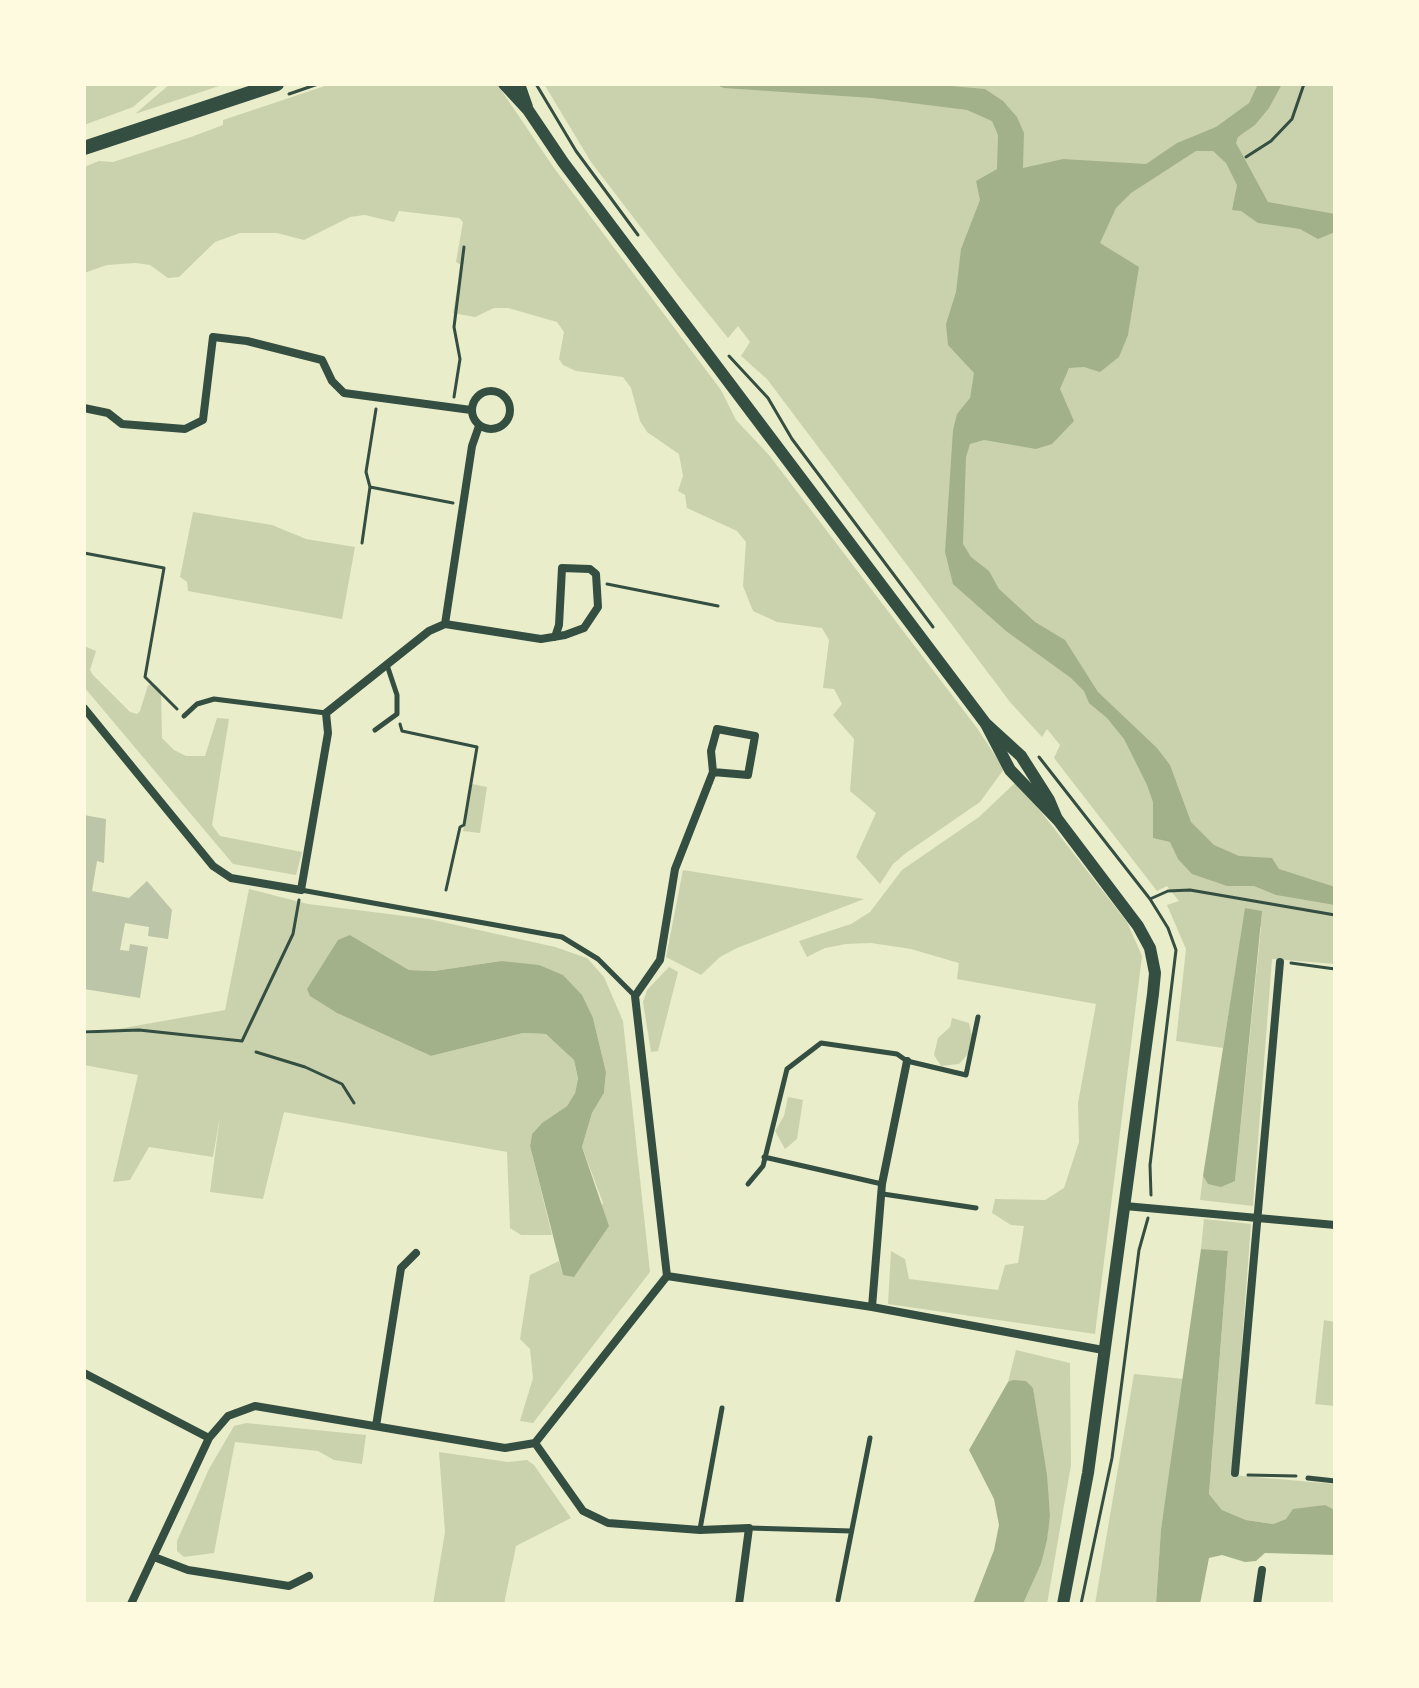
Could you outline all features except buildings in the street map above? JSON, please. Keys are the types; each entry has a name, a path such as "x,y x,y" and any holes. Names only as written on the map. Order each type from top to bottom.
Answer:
{"main road":[{"path":"84,148 277,84"}],"street":[{"path":"504,84 528,110 563,162 986,724 1010,770 1058,820 1138,926 1154,961 1153,994 1088,1473 1063,1604"},
{"path":"519,84 528,110"},
{"path":"84,408 108,413 122,424 185,429 203,420 213,337 247,341 322,360 332,381 344,393 471,410"},
{"path":"445,624 472,446 479,426 471,410 475,398 486,390 499,391 509,401 511,414 504,425 492,430 479,426"},
{"path":"84,708 213,866 231,878 301,890 328,733 326,713 429,631 445,624 541,639 555,637 584,628 598,607 596,574 590,569 562,568 559,625 555,637"},
{"path":"131,1604 209,1438 228,1416 255,1406 505,1448 535,1443 667,1276 635,996 660,960 675,869 713,772 711,751 717,729 755,736 748,775 713,772"},
{"path":"1235,1473 1280,962"},
{"path":"872,1307 882,1189 907,1061"},
{"path":"1125,1206 1335,1225"},
{"path":"376,1426 401,1268 416,1253"},
{"path":"667,1276 872,1307 1103,1350"},
{"path":"84,1373 209,1438"},
{"path":"535,1443 583,1511 608,1523 700,1530 749,1528 739,1604"},
{"path":"154,1557 188,1570 289,1586 309,1576"},
{"path":"1257,1604 1262,1570"}],"lane":[{"path":"375,730 397,714 397,695 386,664"},
{"path":"184,716 197,704 214,699 326,713"},
{"path":"301,890 562,937 598,959 635,996"},
{"path":"748,1184 763,1166 787,1069 821,1043 897,1054 907,1061 966,1075 978,1017"},
{"path":"764,1157 882,1189 976,1208"},
{"path":"700,1530 722,1408"},
{"path":"838,1600 870,1438"},
{"path":"1308,1478 1335,1481"},
{"path":"749,1528 851,1531"}],"path":[{"path":"536,84 576,151 642,241"},
{"path":"1246,157 1271,141 1292,119 1304,84"},
{"path":"452,408 460,359 454,327 464,247"},
{"path":"728,355 768,398 792,439 934,628"},
{"path":"362,543 370,487 366,472 378,398"},
{"path":"370,487 463,505"},
{"path":"84,553 164,568 145,677 184,716"},
{"path":"597,582 718,606"},
{"path":"397,714 402,731 477,747 464,825 460,827 446,890"},
{"path":"1036,753 1150,899 1173,939 1176,959 1150,1165 1150,1208 1139,1250 1112,1458 1081,1604"},
{"path":"84,1032 139,1030 242,1041 293,934 301,890"},
{"path":"1150,899 1168,891 1190,890 1335,915"},
{"path":"1280,962 1335,969"},
{"path":"256,1052 305,1067 342,1084 354,1103"},
{"path":"1235,1473 1308,1478"}],"shaded area":[{"path":"84,84 160,84 133,107 84,125"},
{"path":"170,84 225,84 135,114"},
{"path":"331,84 497,84 554,168 721,390 736,420 769,455 977,728 1004,769 980,802 906,853 893,864 880,884 856,857 876,813 850,791 854,739 833,715 842,704 834,689 823,688 829,640 822,628 777,622 753,611 743,586 746,542 737,531 687,508 685,495 678,491 683,476 679,454 647,432 640,421 631,388 623,377 576,371 563,365 559,359 564,332 557,322 508,308 494,308 475,317 453,313 461,265 456,262 463,222 459,218 399,211 394,222 365,215 350,217 304,240 277,233 240,233 215,242 179,277 168,278 150,265 136,263 107,265 84,273 84,167 99,161 113,162 191,137 223,125 223,120"},
{"path":"544,84 1335,84 1335,964 1272,959 1253,1206 1200,1200 1203,1176 1208,1184 1235,1181 1261,927 1243,925 1223,1048 1176,1041 1186,949 1167,905 1179,901 1167,886 1157,891 1054,758 1060,745 1047,729 1042,737 1010,702 767,379 741,356 750,342 738,326 728,338 682,281 591,162"},
{"path":"714,84 929,84 985,89 1003,101 1017,117 1024,133 1023,168 1063,159 1146,164 1177,143 1216,127 1249,103 1258,84 1282,84 1269,108 1255,125 1238,137 1236,143 1268,202 1335,214 1335,232 1318,239 1300,229 1258,223 1241,211 1232,210 1237,185 1226,163 1213,151 1196,151 1131,193 1116,208 1100,243 1139,267 1128,335 1119,357 1100,372 1084,367 1069,368 1060,389 1074,421 1052,444 1036,449 984,440 970,444 966,457 963,544 971,557 989,571 999,589 1035,622 1065,640 1098,692 1157,748 1170,765 1191,822 1214,845 1239,856 1272,858 1279,869 1335,887 1335,905 1276,895 1254,886 1227,886 1192,874 1178,859 1170,842 1153,838 1153,802 1147,785 1124,739 1107,718 1089,703 1084,691 1071,678 1006,631 953,584 945,552 953,430 957,414 970,398 974,373 948,345 946,324 956,292 961,249 980,200 976,181 997,169 998,135 992,121 967,110 872,98 724,88"},
{"path":"193,512 272,525 306,539 355,547 342,619 188,591 187,582 180,577"},
{"path":"84,646 96,651 90,670 93,675 130,712 137,714 140,711 148,685 156,685 161,690 162,738 174,750 186,756 205,756 217,718 229,719 212,825 220,836 302,852 296,875 233,864 84,687"},
{"path":"1017,781 1127,922 1142,956 1095,1334 888,1304 891,1251 905,1259 909,1279 998,1290 1005,1265 1018,1263 1024,1226 1011,1225 992,1213 995,1199 1045,1200 1064,1188 1079,1142 1078,1103 1096,1004 957,979 959,963 911,949 871,943 846,944 825,948 807,957 799,941 851,924 870,912 902,870 979,817"},
{"path":"472,784 487,787 480,833 463,831"},
{"path":"683,870 864,899 737,948 720,957 701,975 666,957"},
{"path":"249,889 308,904 429,919 555,947 587,958 604,977 623,1021 650,1272 533,1423 520,1421 533,1378 530,1349 520,1339 530,1275 559,1261 563,1275 603,1203 582,1147 592,1113 604,1093 606,1072 593,1018 501,961 434,971 409,970 350,935 337,1013 431,1056 523,1033 546,1034 559,1042 574,1060 578,1080 575,1093 567,1106 532,1134 530,1146 552,1235 521,1235 510,1228 507,1152 284,1112 263,1199 210,1192 220,1116 213,1157 149,1147 130,1180 113,1182 138,1075 84,1065 84,1035 225,1010"},
{"path":"1245,908 1262,911 1235,1181 1221,1187 1208,1184 1203,1176"},
{"path":"350,935 409,970 434,971 501,961 539,965 563,975 582,995 593,1018 606,1072 604,1093 592,1113 582,1147 609,1226 574,1277 563,1275 530,1146 532,1134 567,1106 575,1093 578,1079 574,1060 546,1034 523,1033 431,1056 337,1013 310,996 307,989 338,940"},
{"path":"669,967 678,972 658,1051 651,1052 643,1002 647,990"},
{"path":"952,1018 969,1023 973,1040 969,1053 959,1064 941,1066 934,1055 938,1038 950,1027"},
{"path":"788,1097 803,1100 797,1139 785,1149 775,1131 784,1116"},
{"path":"1204,1219 1251,1224 1232,1475 1335,1484 1335,1510 1324,1505 1273,1524 1246,1520 1222,1510 1209,1494 1228,1252 1201,1249"},
{"path":"1201,1249 1228,1251 1209,1494 1222,1510 1246,1520 1273,1524 1286,1519 1293,1509 1325,1505 1335,1510 1335,1555 1265,1553 1256,1561 1245,1562 1222,1555 1209,1558 1200,1604 1156,1604 1161,1529"},
{"path":"1324,1320 1335,1322 1335,1406 1315,1404"},
{"path":"1016,1350 1070,1363 1071,1465 1047,1604 1023,1604 1041,1564 1050,1516 1033,1388 1008,1382"},
{"path":"1134,1374 1184,1379 1161,1529 1156,1604 1095,1604"},
{"path":"1026,1381 1033,1388 1047,1475 1050,1516 1047,1540 1041,1564 1023,1604 973,1604 994,1550 999,1525 994,1499 969,1450 1008,1382"},
{"path":"246,1423 366,1435 362,1464 334,1460 318,1451 235,1442 214,1553 184,1557 177,1551 177,1541 209,1469 234,1426"},
{"path":"439,1452 508,1462 527,1460 534,1465 571,1518 516,1546 504,1604 433,1604 445,1532"}]}
